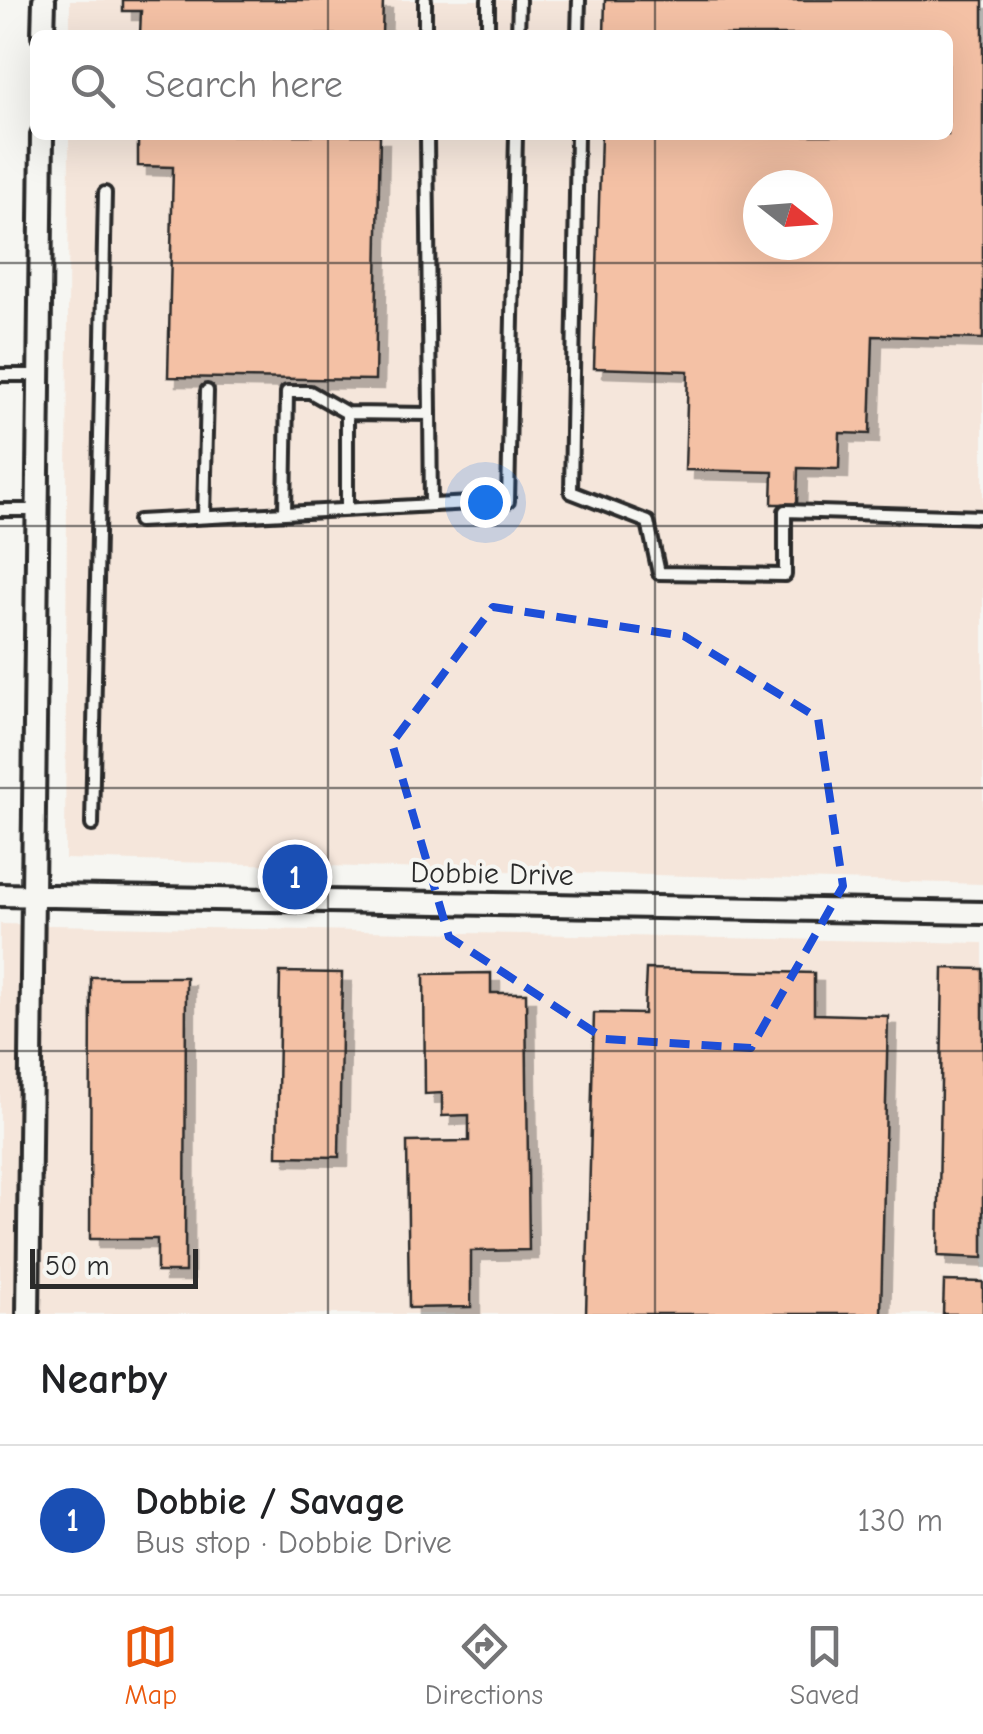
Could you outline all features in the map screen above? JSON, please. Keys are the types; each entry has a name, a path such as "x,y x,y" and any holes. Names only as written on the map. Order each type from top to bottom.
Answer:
{"street":[{"path":"44,0 44,30"},
{"path":"28,1314 42,140"},
{"name":"Dobbie Drive","path":"0,895 983,913"}],"lane":[{"path":"425,0 426,30"},
{"path":"488,0 488,30"},
{"path":"518,30 519,0"},
{"path":"578,30 579,0"},
{"path":"427,140 432,505"},
{"path":"139,521 508,502 516,140"},
{"path":"576,140 571,492 648,522 659,573 786,575 784,511 983,517"},
{"path":"92,825 105,194"},
{"path":"0,375 39,375"},
{"path":"204,516 208,392"},
{"path":"285,512 288,392 310,392 348,413 430,414"},
{"path":"347,509 348,413"},
{"path":"0,510 37,510"}],"highlighted area":[{"path":"493,607 684,636 818,718 843,886 751,1048 605,1039 449,937 392,743"}],"shaded area":[{"path":"70,0 983,0 983,884 65,859 69,140 953,140 953,30 70,30"},
{"path":"0,924 983,943 983,1314 0,1314"}],"building":[{"path":"123,0 383,0 382,30 140,30 141,11 123,11"},
{"path":"605,0 983,0 983,339 873,336 870,434 840,433 839,469 798,468 797,504 772,504 773,472 685,470 688,371 594,368 601,140 953,140 953,30 604,30"},
{"path":"138,140 380,140 375,380 168,377 173,167 138,166"},
{"path":"943,968 983,969 983,1258 938,1256"},
{"path":"646,969 814,973 814,1014 888,1016 881,1314 586,1314 594,1013 644,1014"},
{"path":"280,972 342,973 339,1157 277,1156"},
{"path":"491,973 491,993 526,993 529,1250 471,1251 471,1307 409,1308 407,1142 469,1141 469,1115 442,1116 442,1093 425,1094 424,974"},
{"path":"91,977 186,977 185,1272 157,1272 157,1239 90,1239"},
{"path":"944,1281 983,1282 983,1314 943,1314"}],"place":[{"name":"Dobbie / Savage","path":"295,877"}]}
